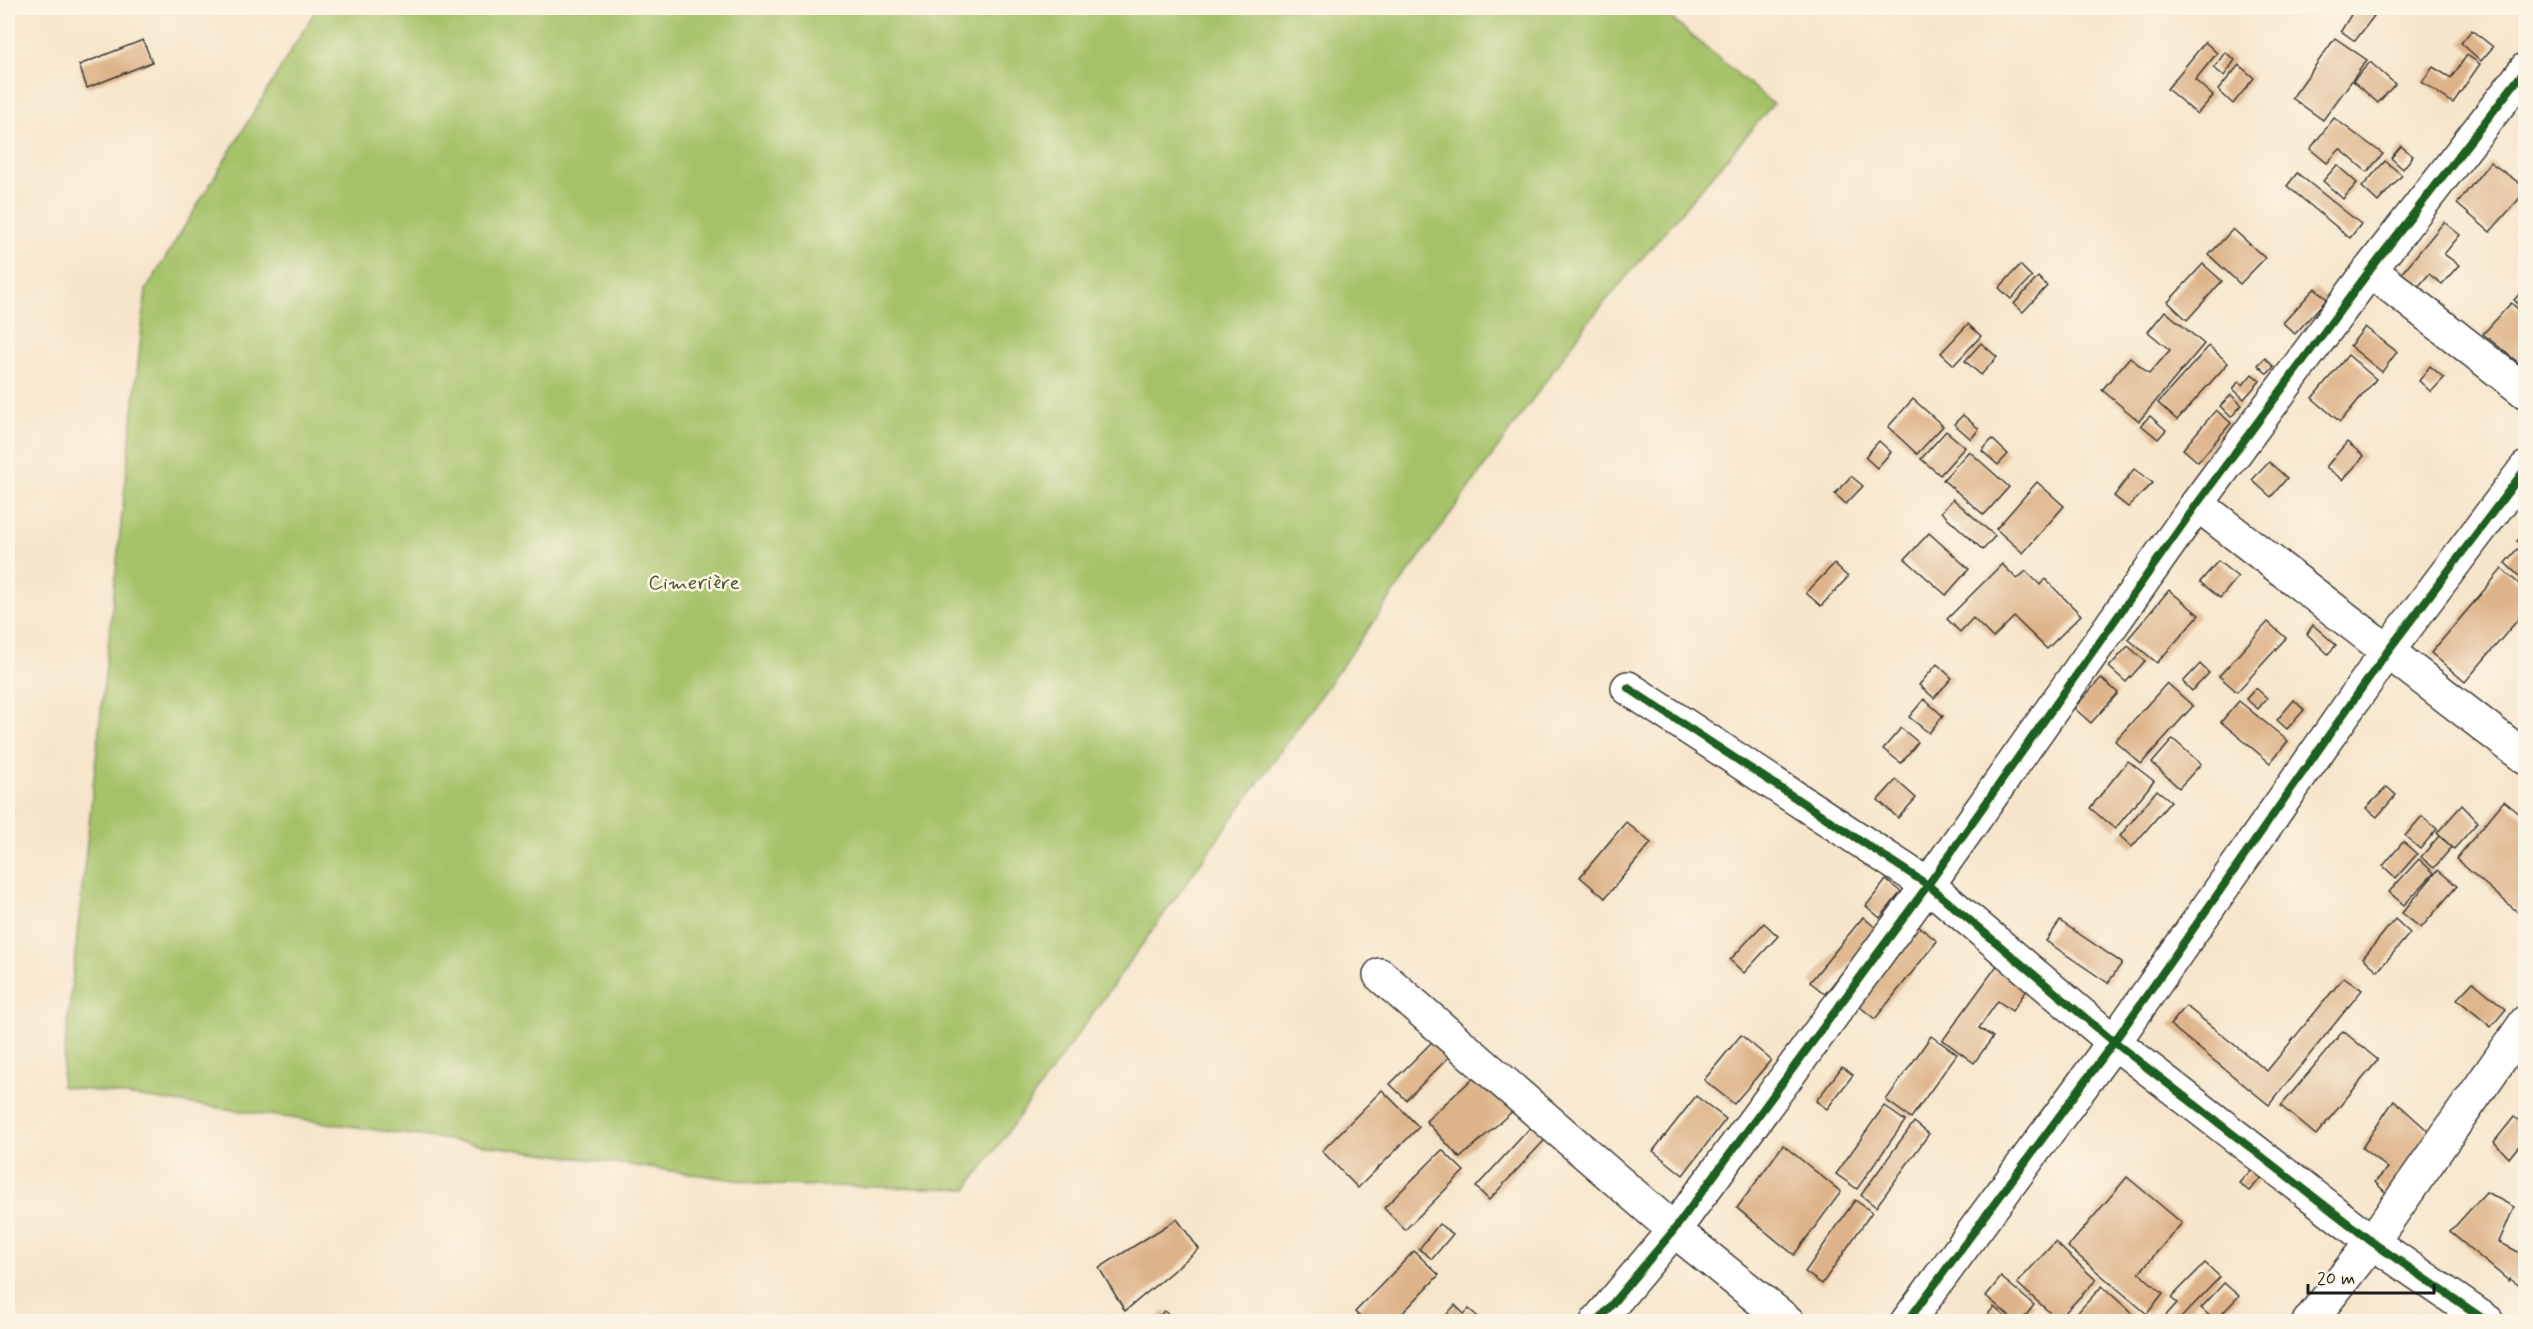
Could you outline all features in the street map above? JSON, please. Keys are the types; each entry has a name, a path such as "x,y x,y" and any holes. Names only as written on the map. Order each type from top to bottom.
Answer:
{"street":[{"path":"1597,1322 1674,1230 1928,885 2197,504 2370,270 2526,69"},
{"path":"2370,270 2526,392"},
{"path":"1907,1322 2114,1042 2387,652 2526,468"},
{"path":"2197,504 2526,758"},
{"path":"1628,688 1928,885 2114,1042 2372,1242 2488,1322"},
{"path":"1380,975 1674,1230 1788,1322"},
{"path":"2308,1322 2372,1242 2526,1023"}],"green space":[{"name":"Cimerière","path":"317,8 1659,8 1773,104 1588,322 967,1189 772,1185 61,1086 146,290"}],"building":[{"path":"2355,8 2360,8 2374,16 2355,41 2341,31"},
{"path":"2472,30 2493,47 2481,61 2461,43"},
{"path":"2335,38 2367,60 2323,120 2292,98"},
{"path":"143,40 152,62 87,88 79,65"},
{"path":"2205,42 2217,53 2195,80 2213,96 2197,114 2167,89"},
{"path":"2225,52 2235,60 2224,76 2214,68"},
{"path":"2467,55 2480,64 2453,103 2422,82 2433,67 2451,78"},
{"path":"2370,62 2395,84 2378,103 2353,81"},
{"path":"2239,65 2254,78 2233,104 2218,90"},
{"path":"2334,118 2383,154 2367,172 2340,149 2327,163 2310,149"},
{"path":"2401,146 2413,156 2403,169 2391,158"},
{"path":"2385,161 2402,175 2378,202 2362,187"},
{"path":"2490,162 2526,188 2526,191 2490,232 2457,204"},
{"path":"2337,165 2357,183 2343,199 2323,181"},
{"path":"2297,173 2361,224 2350,238 2287,186"},
{"path":"2444,222 2460,235 2444,254 2459,265 2442,284 2429,274 2418,287 2401,274"},
{"path":"2233,229 2265,258 2240,284 2209,255"},
{"path":"2203,264 2222,281 2187,320 2168,302"},
{"path":"2020,265 2032,277 2011,299 1999,288"},
{"path":"2038,277 2047,286 2023,312 2014,304"},
{"path":"2526,287 2526,310 2514,300"},
{"path":"2315,288 2327,299 2295,334 2283,323"},
{"path":"2511,303 2526,316 2526,369 2483,334"},
{"path":"2165,311 2204,344 2139,421 2102,390 2130,357 2149,374 2170,350 2148,332"},
{"path":"1968,324 1981,336 1954,365 1941,353"},
{"path":"2365,327 2397,352 2382,372 2350,346"},
{"path":"1981,343 1997,357 1981,375 1965,361"},
{"path":"2209,346 2228,363 2177,420 2158,403"},
{"path":"2348,355 2376,379 2340,422 2312,398"},
{"path":"2265,358 2274,367 2267,374 2258,365"},
{"path":"2430,366 2444,378 2431,392 2419,381"},
{"path":"2252,374 2260,381 2244,399 2233,389 2239,381 2243,385"},
{"path":"2231,395 2242,405 2231,417 2220,406"},
{"path":"1913,399 1943,426 1917,454 1888,427"},
{"path":"2216,410 2231,423 2198,462 2183,449"},
{"path":"1963,415 1979,429 1971,439 1954,424"},
{"path":"2150,416 2166,430 2158,439 2141,425"},
{"path":"1946,431 1965,447 1940,475 1921,459"},
{"path":"1992,439 2008,454 1998,465 1982,451"},
{"path":"1879,441 1891,452 1877,468 1865,457"},
{"path":"2347,442 2364,456 2343,480 2326,467"},
{"path":"1969,451 2009,487 1984,515 1943,480"},
{"path":"2269,462 2287,478 2271,497 2252,480"},
{"path":"2134,469 2153,483 2128,507 2114,496"},
{"path":"1851,476 1863,486 1846,504 1835,494"},
{"path":"2037,482 2064,506 2023,553 1996,529"},
{"path":"1953,499 1995,536 1983,550 1941,512"},
{"path":"2526,530 2526,547 2517,541"},
{"path":"1929,533 1969,569 1946,595 1905,559"},
{"path":"2517,549 2526,556 2526,569 2519,576 2505,563"},
{"path":"2218,561 2238,577 2220,598 2200,582"},
{"path":"1834,564 1848,577 1821,606 1806,593"},
{"path":"2002,564 2017,579 2026,571 2040,585 2045,579 2081,615 2047,649 2014,617 1993,638 1973,618 1960,632 1947,619"},
{"path":"2502,569 2526,590 2526,610 2465,682 2431,653"},
{"path":"2169,590 2199,615 2157,663 2128,639"},
{"path":"2268,622 2286,638 2237,692 2219,676"},
{"path":"2313,625 2336,645 2328,654 2307,634"},
{"path":"2128,646 2145,661 2126,682 2109,667"},
{"path":"1937,664 1952,678 1934,698 1919,685"},
{"path":"2200,664 2209,673 2192,691 2183,682"},
{"path":"2101,678 2118,693 2091,723 2074,708"},
{"path":"2167,683 2193,706 2141,764 2115,741"},
{"path":"2256,688 2267,698 2258,709 2246,699"},
{"path":"1924,699 1943,716 1929,733 1909,717"},
{"path":"2294,700 2304,710 2287,729 2277,720"},
{"path":"2239,701 2288,741 2270,763 2221,722"},
{"path":"1901,728 1918,742 1901,763 1883,749"},
{"path":"2173,739 2201,764 2179,788 2152,763"},
{"path":"2128,761 2154,781 2115,829 2090,808"},
{"path":"1896,780 1916,798 1898,818 1878,800"},
{"path":"2387,787 2396,795 2377,817 2366,808"},
{"path":"2157,790 2171,801 2132,847 2120,836"},
{"path":"2504,801 2526,819 2526,909 2521,915 2456,859"},
{"path":"2462,805 2478,822 2454,849 2437,833"},
{"path":"2422,816 2437,829 2420,849 2405,836"},
{"path":"1626,822 1651,843 1605,898 1580,877"},
{"path":"2439,836 2452,847 2434,868 2421,857"},
{"path":"2403,842 2417,854 2396,878 2383,866"},
{"path":"2419,859 2434,873 2404,905 2389,892"},
{"path":"2438,870 2457,886 2421,928 2402,913"},
{"path":"1886,880 1901,892 1880,918 1866,906"},
{"path":"1863,917 1877,929 1825,994 1810,982"},
{"path":"2395,919 2410,933 2378,971 2363,958"},
{"path":"1912,921 1937,941 1875,1019 1850,999"},
{"path":"2060,921 2122,963 2108,983 2046,941"},
{"path":"1764,923 1778,936 1744,973 1730,960"},
{"path":"1998,964 2029,987 2012,1011 1998,1001 1979,1028 1993,1037 1974,1063 1943,1040"},
{"path":"2344,977 2362,990 2269,1105 2170,1025 2186,1006 2267,1071"},
{"path":"2473,982 2506,1009 2491,1027 2457,999"},
{"path":"2343,1031 2378,1060 2316,1135 2281,1106"},
{"path":"1741,1035 1771,1060 1734,1104 1704,1080"},
{"path":"1931,1036 1957,1054 1911,1118 1886,1100"},
{"path":"1437,1037 1453,1053 1406,1100 1390,1084"},
{"path":"1842,1067 1853,1075 1827,1109 1816,1101"},
{"path":"1482,1070 1516,1108 1460,1158 1426,1121"},
{"path":"1382,1090 1419,1127 1358,1188 1322,1151"},
{"path":"1696,1096 1726,1119 1683,1175 1653,1151"},
{"path":"2394,1100 2439,1141 2389,1196 2375,1182 2388,1168 2362,1148"},
{"path":"1884,1106 1905,1121 1857,1189 1836,1174"},
{"path":"2514,1117 2526,1125 2526,1137 2509,1158 2494,1142"},
{"path":"1539,1118 1553,1131 1489,1200 1476,1187"},
{"path":"1914,1122 1929,1134 1876,1207 1861,1195"},
{"path":"1783,1145 1841,1192 1794,1255 1737,1208"},
{"path":"1442,1150 1464,1171 1405,1230 1384,1208"},
{"path":"2259,1162 2268,1171 2249,1191 2239,1183"},
{"path":"2127,1177 2182,1223 2139,1273 2163,1293 2147,1314 2068,1247"},
{"path":"2486,1192 2514,1207 2499,1242 2520,1253 2526,1245 2526,1290 2510,1279 2509,1281 2450,1232"},
{"path":"1855,1200 1872,1212 1822,1284 1805,1272"},
{"path":"1177,1219 1199,1249 1125,1311 1099,1268"},
{"path":"1439,1224 1453,1234 1432,1259 1419,1249"},
{"path":"2055,1242 2096,1280 2058,1320 2017,1283"},
{"path":"1414,1251 1439,1275 1394,1322 1365,1322 1355,1312"},
{"path":"2205,1263 2220,1277 2177,1322 2160,1322 2177,1303 2171,1298"},
{"path":"2001,1277 2034,1305 2021,1322 2016,1322 1986,1296"},
{"path":"2224,1283 2239,1296 2215,1321 2201,1308"},
{"path":"2102,1286 2134,1315 2127,1322 2069,1322"},
{"path":"1455,1305 1464,1314 1469,1309 1484,1322 1440,1322"},
{"path":"1994,1307 2011,1322 1981,1322"},
{"path":"1164,1311 1171,1317 1167,1322 1154,1322"}],"cycle path":[{"path":"1597,1322 1674,1230 1928,885 2197,504 2370,270 2526,69"},
{"path":"1907,1322 2114,1042 2387,652 2526,468"},
{"path":"1628,688 1928,885 2114,1042 2372,1242 2488,1322"}]}
